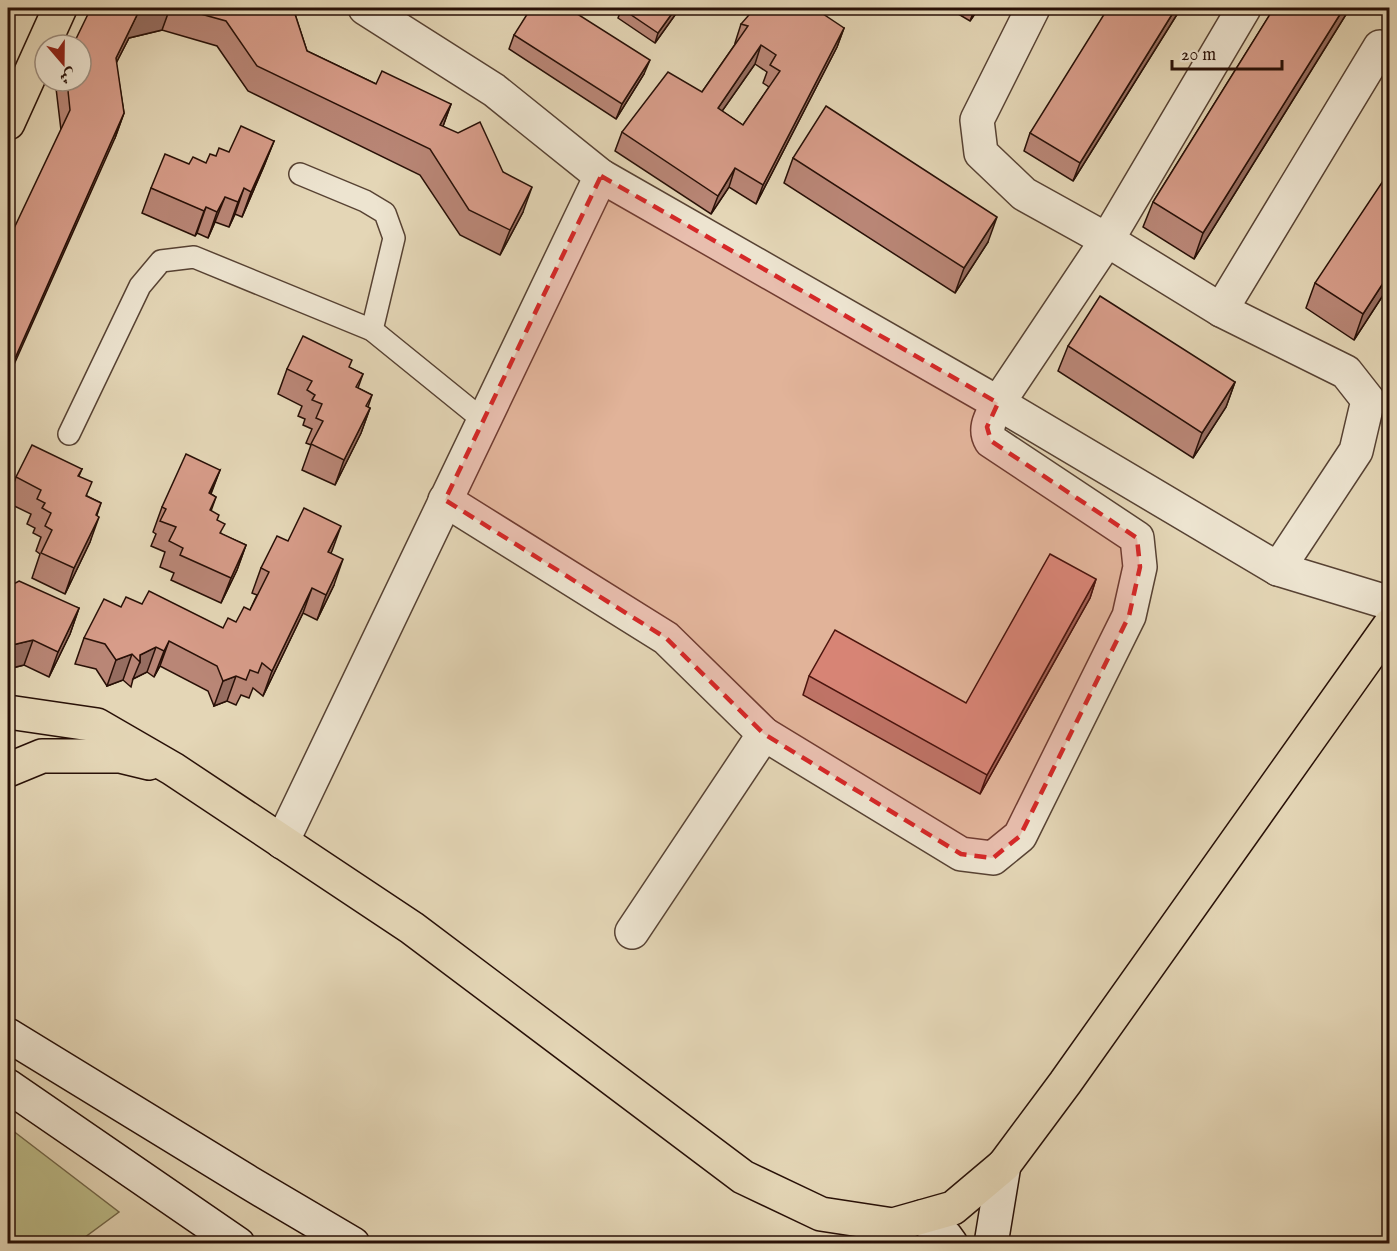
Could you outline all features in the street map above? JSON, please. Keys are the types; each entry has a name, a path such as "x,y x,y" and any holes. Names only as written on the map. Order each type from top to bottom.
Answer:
{"main road":[{"path":"8,123 60,8"},
{"path":"8,712 97,725 172,769 412,928 743,1177 820,1214 893,1225 953,1208 1004,1165 1065,1083 1389,625"},
{"path":"8,770 42,756 120,756 172,769"}],"street":[{"path":"365,8 494,90 601,176 998,402 1278,569 1389,603"},
{"path":"1033,8 976,120 981,153 1024,194 1107,240 1221,310 1346,372 1368,400 1356,451 1278,569"},
{"path":"445,500 666,638 764,734 961,854 993,858 1020,836 1129,616 1140,567 1137,538 991,441 987,435 987,427 998,402 1107,240 1244,8"},
{"path":"1221,310 1380,47"},
{"path":"282,842 601,176"},
{"path":"632,932 764,734"},
{"path":"8,1035 353,1244"},
{"path":"8,1086 238,1244"},
{"path":"991,1244 1004,1165"},
{"path":"922,1217 951,1244"}],"lane":[{"path":"300,174 365,201 385,213 394,238 372,330"},
{"path":"69,434 140,286 160,261 194,257 372,330 483,420"}],"highlighted area":[{"path":"601,176 998,403 987,427 991,441 1137,538 1140,567 1129,616 1020,836 993,858 961,854 764,734 666,638 445,500"}],"shaded area":[{"path":"8,1127 119,1212 77,1243 8,1243"}],"building":[{"path":"91,8 161,8 138,13 116,58 124,113 8,374 8,241 70,110 68,93 93,93 93,33 79,33"},
{"path":"179,8 293,8 307,51 376,84 382,71 451,104 440,125 458,133 480,122 503,172 532,187 510,230 469,210 430,149 257,66 226,21"},
{"path":"531,8 568,8 650,60 622,104 514,35"},
{"path":"621,8 676,8 658,33"},
{"path":"755,8 814,8 844,28 763,185 735,168 718,196 622,132 668,72 702,92 748,26 741,24","holes":["761,45 776,55 770,65 780,71 743,125 718,108"]},
{"path":"1108,8 1176,8 1080,163 1030,133"},
{"path":"1274,8 1344,8 1203,233 1153,202"},
{"path":"826,106 997,217 964,268 793,158"},
{"path":"241,126 274,141 251,192 244,188 238,202 225,197 217,212 206,207 204,211 151,188 165,154 189,164 193,157 206,163 210,154 216,156 219,148 229,152"},
{"path":"1389,172 1389,274 1363,314 1315,283"},
{"path":"1100,296 1235,382 1202,433 1068,346"},
{"path":"303,336 352,360 349,367 363,374 356,387 372,395 366,406 370,408 344,460 311,444 323,421 316,418 322,404 312,400 315,395 307,390 312,381 287,369"},
{"path":"32,445 82,469 78,476 92,482 86,496 101,503 96,515 99,517 74,568 41,553 52,530 45,526 51,513 42,508 45,503 37,499 41,490 16,477"},
{"path":"186,454 220,470 209,493 216,497 210,510 219,515 217,520 225,524 220,533 246,545 231,578 180,555 183,548 169,541 176,527 160,521 166,509 162,507"},
{"path":"304,508 341,526 328,552 343,559 326,595 312,588 272,671 262,663 258,673 250,670 246,680 236,676 223,681 217,666 169,641 164,651 156,647 140,655 140,662 132,654 116,660 105,644 84,638 104,599 121,607 126,597 142,604 149,591 223,628 228,618 236,622 244,607 250,610 269,572 261,568 277,536 288,541"},
{"path":"1050,554 1096,579 987,775 809,676 835,630 966,703"},
{"path":"19,581 79,608 58,652 33,640 8,646 8,587"}]}
